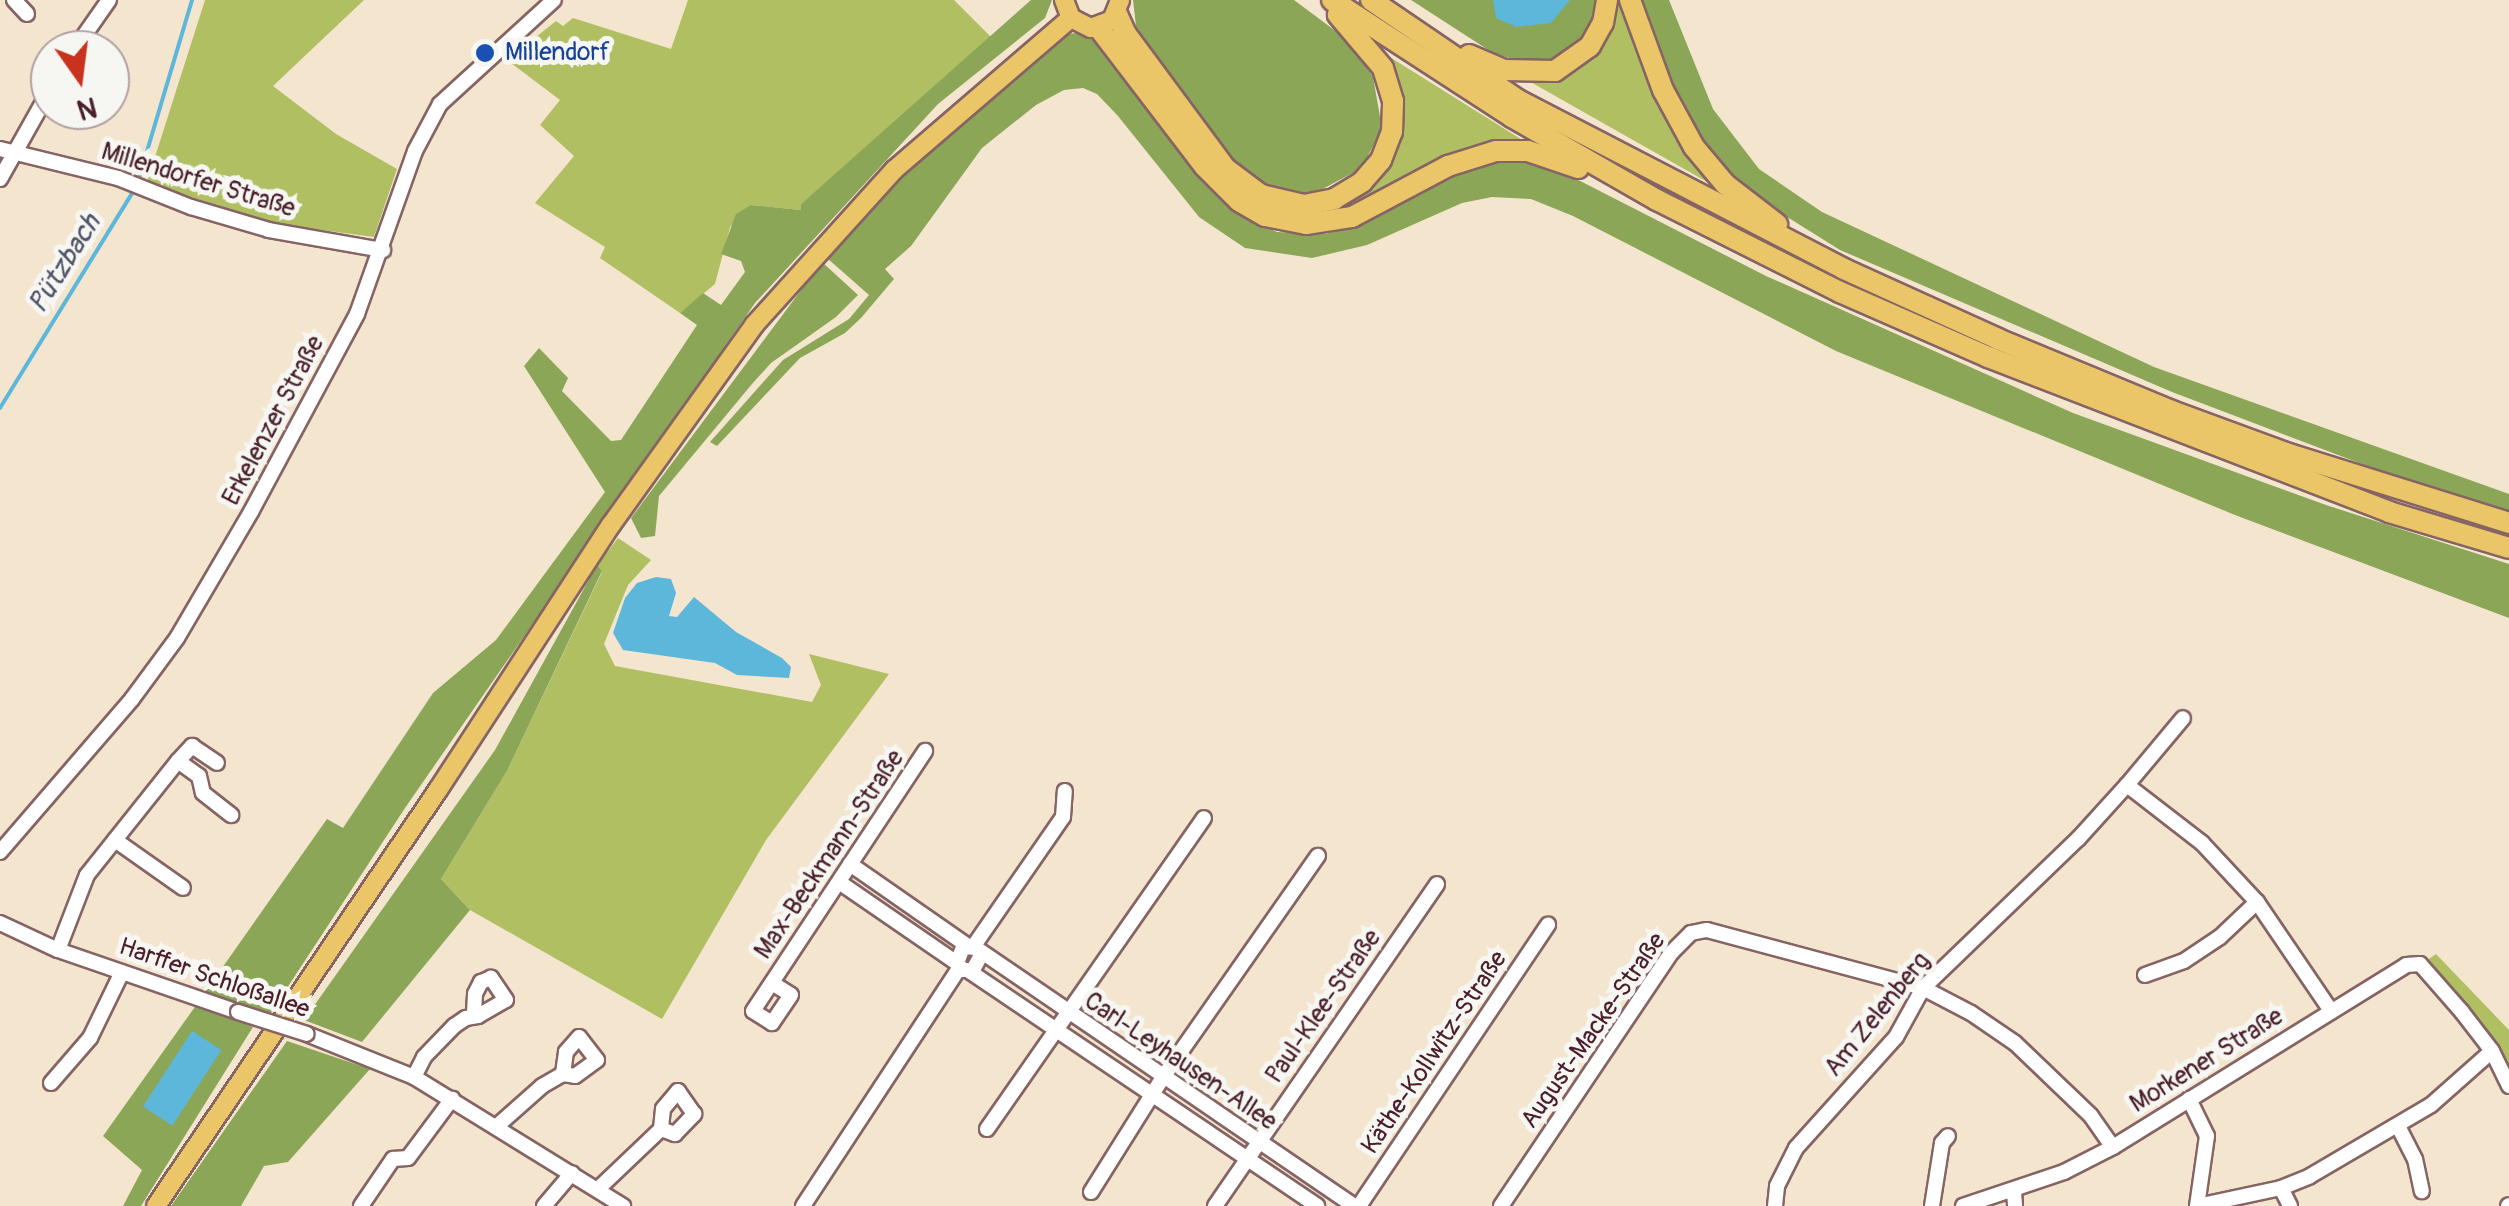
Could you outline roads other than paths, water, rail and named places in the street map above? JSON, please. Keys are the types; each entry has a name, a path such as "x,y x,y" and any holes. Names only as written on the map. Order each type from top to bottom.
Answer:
{"highway":[{"path":"1118,7 1126,34 1225,168 1260,195 1304,205 1334,198 1362,182 1386,148 1394,116 1383,68 1360,36 1322,0"},
{"path":"1332,0 1512,117 1657,200 1840,292 1988,357 2388,512 2509,548"},
{"path":"1371,0 1518,100 1844,269 1998,339 2172,411 2289,454 2509,523"},
{"path":"1414,30 1504,70 1540,74 1568,65 1590,46 1603,23 1606,0"},
{"path":"1630,0 1672,110 1706,164 1744,201 1826,249 1844,269"},
{"path":"1098,27 1206,167 1239,201 1265,216 1306,224 1352,217 1462,160 1512,150 1562,160 1614,186 1657,200"}],"main road":[{"path":"156,1206 438,790 611,525 754,325 894,170 1067,9 1083,26 1098,27 1118,7"}],"street":[{"path":"14,0 28,14"},
{"path":"88,30 108,0"},
{"name":"Erkelenzer Straße","path":"0,852 132,699 177,638 252,510 339,348 383,250 415,151 440,104 554,0"},
{"path":"0,180 6,151 30,118"},
{"name":"Millendorfer Straße","path":"6,151 136,185 268,230 383,250"},
{"name":"Am Zelenberg","path":"1775,1206 1777,1186 1796,1148 1896,1038 1924,988 2078,839 2183,718"},
{"path":"58,950 76,895 178,761 192,746 216,763"},
{"name":"Max-Beckmann-Straße","path":"772,982 925,752"},
{"path":"178,761 199,776 202,793 231,815"},
{"path":"2127,785 2202,844 2257,902 2331,1011"},
{"path":"962,967 957,953 974,949 1062,816 1064,791"},
{"path":"987,1130 1070,1016 1204,818"},
{"path":"115,840 183,888"},
{"path":"1091,1192 1163,1078 1318,856"},
{"name":"Carl-Leyhausen-Allee","path":"850,864 1357,1206"},
{"name":"Carl-Leyhausen-Allee","path":"839,882 1317,1206"},
{"name":"Paul-Klee-Straße","path":"1216,1206 1436,884"},
{"path":"2145,975 2184,961 2220,936 2257,902"},
{"name":"Harffer Schloßallee","path":"0,923 58,950 308,1034 414,1077 623,1206"},
{"name":"Käthe-Kollwitz-Straße","path":"1357,1206 1548,925"},
{"name":"August-Macke-Straße","path":"1502,1206 1672,952 1691,933 1707,930 1924,988"},
{"path":"962,967 978,967 974,949"},
{"name":"Morkener Straße","path":"1963,1206 2014,1198 2112,1147 2406,964 2420,964 2492,1051"},
{"path":"804,1206 962,967"},
{"path":"50,1083 90,1038 122,972"},
{"path":"1924,988 2015,1043 2091,1116 2112,1147"},
{"path":"414,1077 437,1041 466,1018 478,1016"},
{"path":"2189,1099 2207,1136 2197,1206 2281,1188 2398,1126 2431,1104 2492,1051 2509,1086"},
{"path":"497,1126 563,1074"},
{"path":"361,1206 394,1160 408,1158 452,1099"},
{"path":"2398,1126 2415,1159 2422,1191"},
{"path":"598,1190 661,1129"},
{"path":"1932,1206 1942,1143 1948,1136"},
{"path":"544,1206 572,1173"},
{"path":"2281,1188 2290,1206"}],"water":[{"path":"1493,0 1570,0 1551,23 1516,27 1496,18"},
{"path":"656,577 671,579 676,593 669,616 677,617 694,597 736,632 782,658 791,667 789,678 737,675 715,663 623,650 613,633 625,598 637,583"},
{"path":"192,1031 221,1050 172,1126 143,1106"}],"waterway":[{"name":"Pützbach","path":"139,178 192,0"},
{"name":"Pützbach","path":"0,408 133,192"}],"place":[{"name":"Millendorf","path":"485,53"}]}
